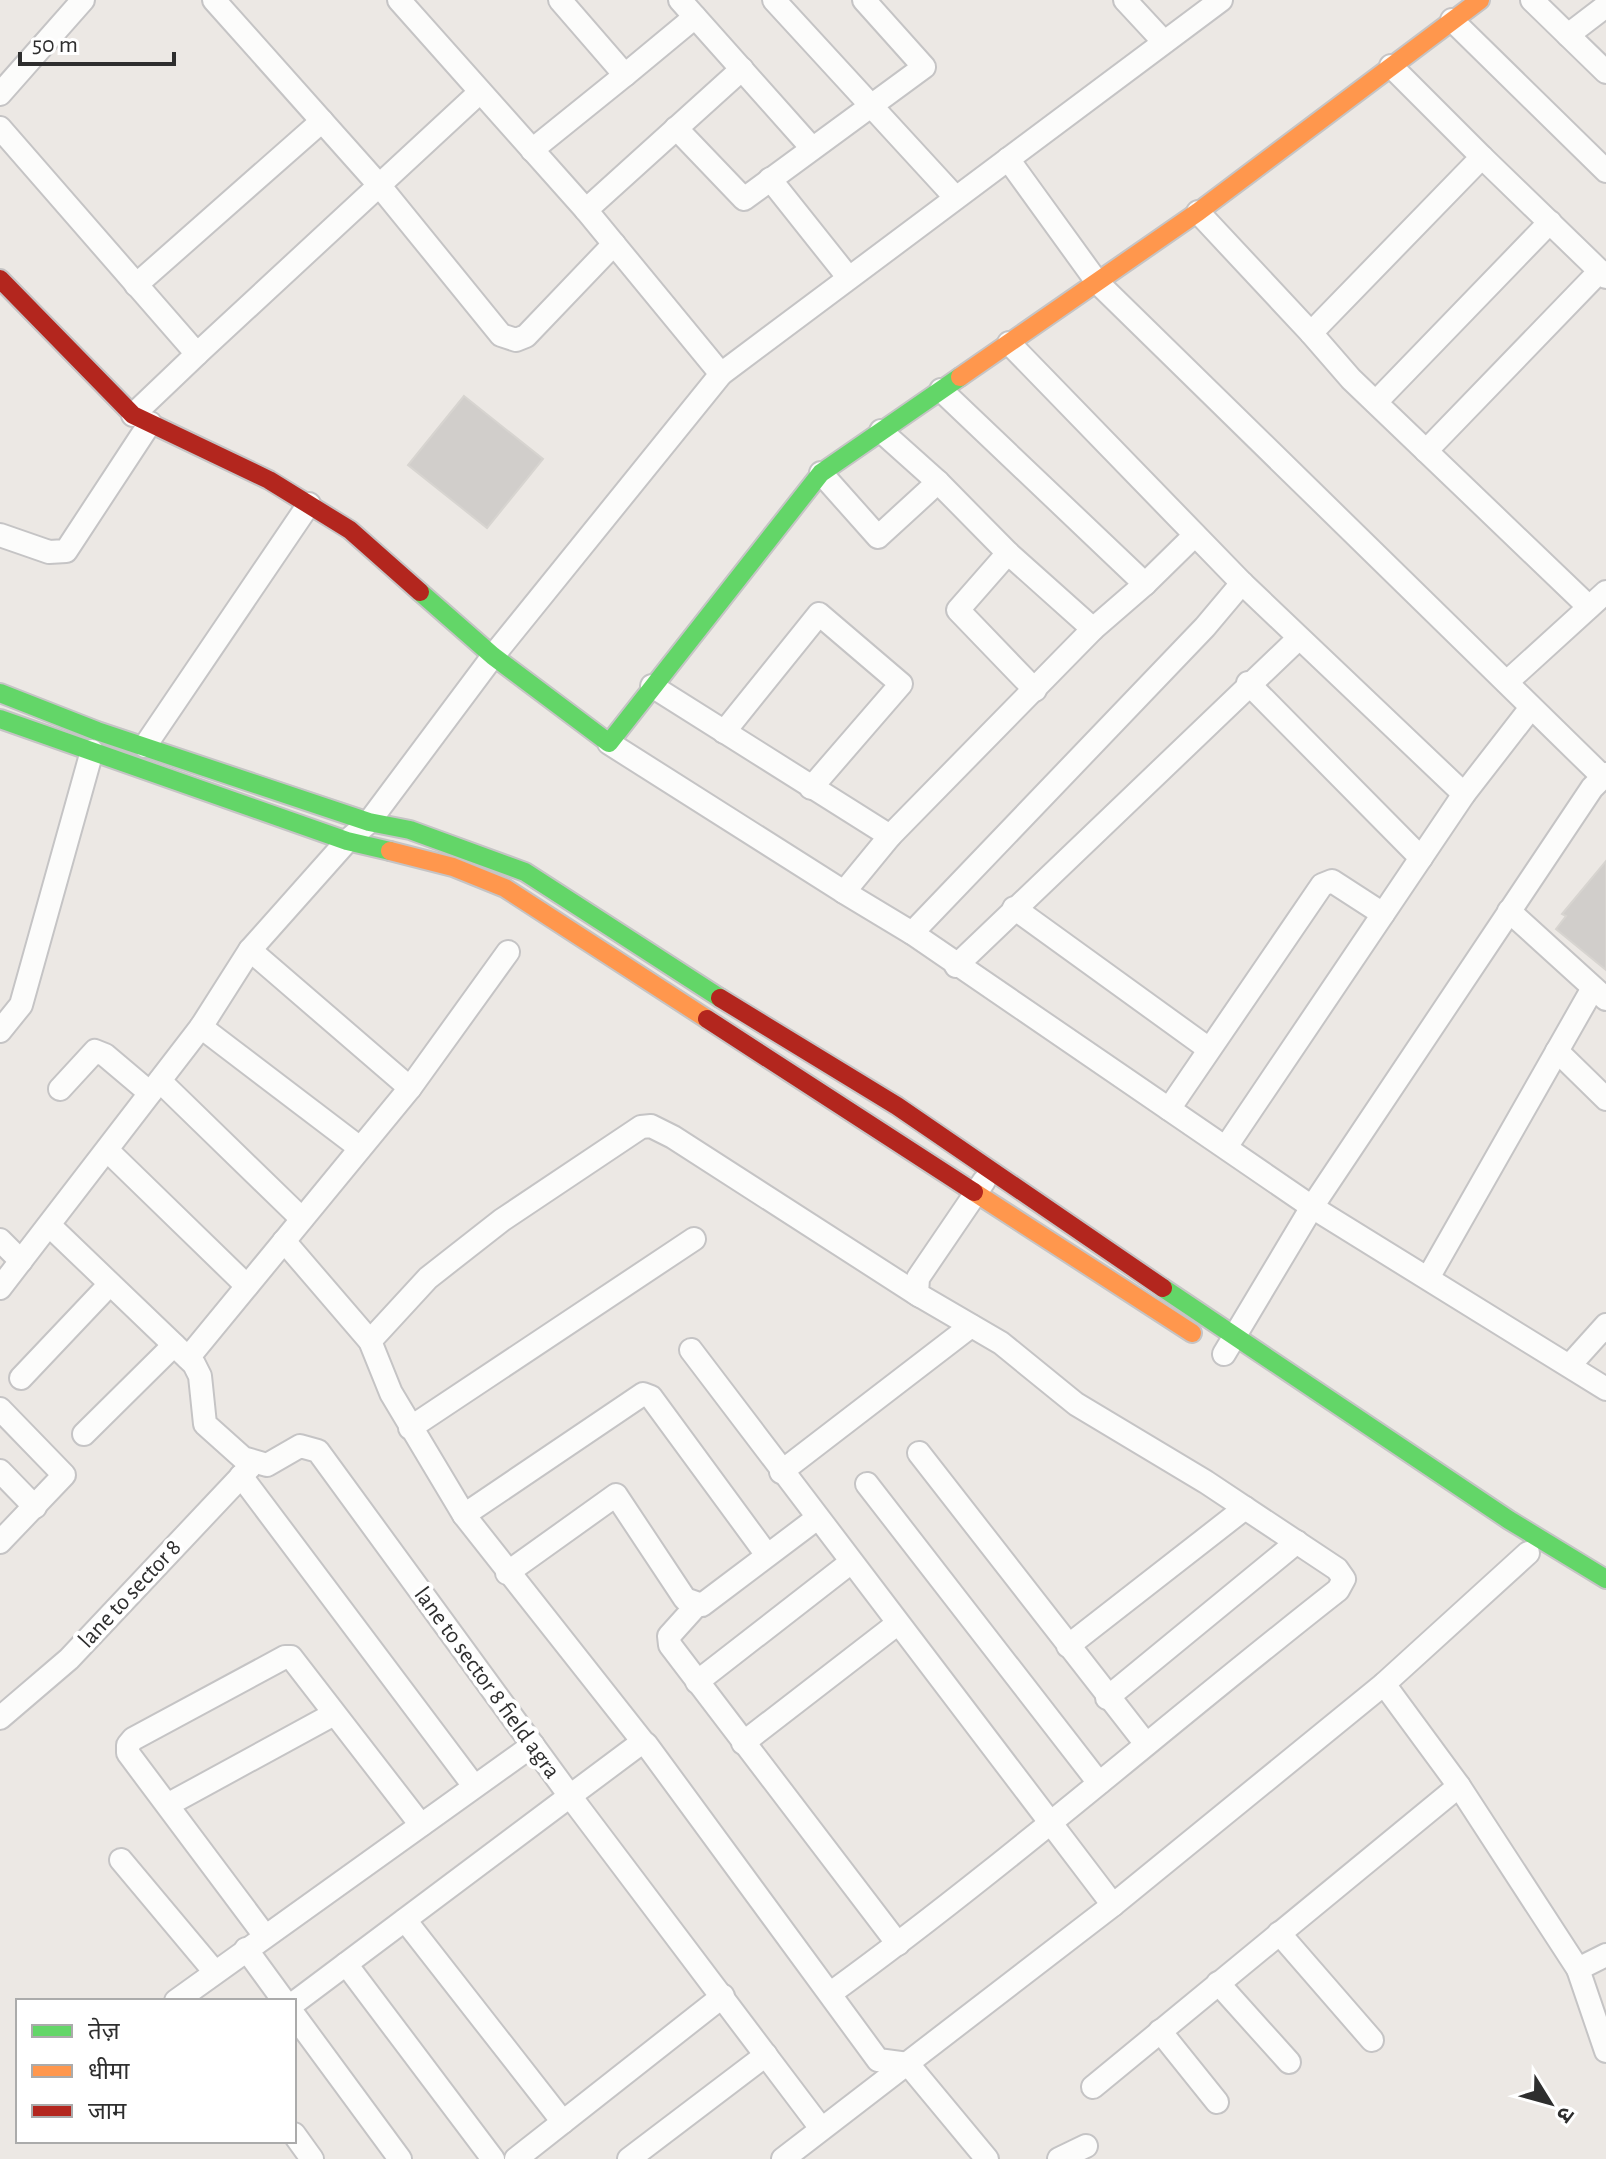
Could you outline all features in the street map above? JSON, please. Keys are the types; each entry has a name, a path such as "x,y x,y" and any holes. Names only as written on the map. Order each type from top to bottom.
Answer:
{"street":[{"path":"0,94 83,0"},
{"path":"214,0 379,185 501,335 509,340 526,336 614,244"},
{"path":"399,0 586,210 721,374"},
{"path":"774,0 955,197"},
{"path":"676,128 744,199 924,67 864,0"},
{"path":"1125,0 1164,42"},
{"path":"0,1288 201,1027 250,950 347,841 369,822 493,656 721,374 1221,0"},
{"path":"609,743 821,473 1198,212 1480,0"},
{"path":"1532,0 1606,72"},
{"path":"563,1 625,75"},
{"path":"1568,35 1606,6"},
{"path":"532,150 625,75 688,8 811,147"},
{"path":"1452,20 1606,171"},
{"path":"1391,66 1603,274 1426,451"},
{"path":"586,210 742,69"},
{"path":"0,535 49,552 66,551 142,419 197,354 480,92"},
{"path":"136,285 322,121"},
{"path":"0,128 197,354"},
{"path":"1311,333 1482,157"},
{"path":"1008,159 1097,282 1507,682 1530,709 1605,776 1592,788 1312,1207 1231,1351"},
{"path":"770,179 848,277"},
{"path":"1198,212 1426,451 1598,599 1507,682"},
{"path":"1376,402 1550,222"},
{"path":"0,279 142,419 269,480 350,530 493,656 609,743 912,933 1312,1207 1606,1389"},
{"path":"1009,343 1242,583 1464,794"},
{"path":"941,390 1145,584"},
{"path":"881,431 938,482 1008,553 1093,629"},
{"path":"821,473 878,537 938,482"},
{"path":"145,746 309,504"},
{"path":"844,892 890,836 1093,629 1195,535"},
{"path":"1008,553 958,610 1035,690"},
{"path":"912,933 1205,627 1242,583"},
{"path":"724,732 819,614 901,684 811,788"},
{"path":"956,966 1248,683 1299,638"},
{"path":"1248,683 1421,858"},
{"path":"652,686 890,836"},
{"path":"0,693 145,746 369,822 410,830 525,872 992,1170 1231,1351"},
{"path":"1226,1147 1464,794 1530,709"},
{"path":"0,719 347,841 453,867 526,900 976,1192 1606,1579"},
{"path":"0,1031 21,1005 92,751"},
{"path":"1169,1109 1322,885 1332,881 1383,914"},
{"path":"1014,908 1209,1049"},
{"path":"1428,1278 1557,1051 1600,994 1509,911"},
{"path":"250,950 410,1088"},
{"path":"84,1434 181,1351 247,1286 410,1088 508,952"},
{"path":"201,1027 360,1148"},
{"path":"60,1089 95,1051 105,1055 155,1087 302,1219"},
{"path":"1557,1051 1606,1099"},
{"path":"370,1341 428,1278 502,1220 641,1127 651,1126 673,1137 920,1296 1001,1343 1076,1404 1337,1569 1344,1579 1342,1585 1146,1744 1052,1825 831,1993"},
{"path":"107,1150 247,1286"},
{"path":"920,1296 915,1288 918,1278 992,1170"},
{"path":"49,1225 181,1351 200,1376 205,1424 243,1458 247,1469 474,1786"},
{"path":"410,1428 694,1239"},
{"path":"0,1240 21,1261"},
{"path":"284,1241 370,1341 391,1393 464,1515 644,1743 879,2062 908,2064 987,2159"},
{"path":"21,1378 110,1284"},
{"path":"1570,1365 1606,1325"},
{"path":"781,1472 971,1326"},
{"path":"691,1350 816,1519 1113,1905"},
{"path":"464,1515 643,1394 651,1397 767,1555"},
{"path":"0,1409 63,1473 62,1480 0,1542"},
{"name":"lane to sector 8 field agra","path":"247,1469 273,1463 300,1446 318,1451 570,1796 644,1743"},
{"path":"919,1453 1107,1698 1146,1744"},
{"name":"lane to sector 8","path":"0,1718 69,1659 247,1469"},
{"path":"0,1471 35,1507"},
{"path":"867,1484 1099,1783"},
{"path":"1424,1486 1593,1594"},
{"path":"507,1573 616,1495 685,1599 696,1606"},
{"path":"1068,1646 1245,1508"},
{"path":"816,1519 707,1603 696,1606 668,1640 898,1944"},
{"path":"1107,1698 1297,1542"},
{"path":"783,2159 820,2127 908,2064 1113,1905 1384,1684 1528,1553"},
{"path":"697,1682 850,1563"},
{"path":"743,1743 897,1624"},
{"path":"265,1936 128,1753 133,1739 285,1657 296,1661 421,1825"},
{"path":"1384,1684 1459,1786 1578,1969 1606,2051"},
{"path":"169,1804 334,1714"},
{"path":"187,1998 214,1971 533,1745"},
{"path":"1093,2087 1459,1786"},
{"path":"296,2002 570,1796 820,2127"},
{"path":"121,1860 214,1971"},
{"path":"405,1920 563,2122"},
{"path":"1279,1933 1372,2040"},
{"path":"246,1949 283,1999"},
{"path":"1578,1969 1606,1955"},
{"path":"346,1964 493,2159"},
{"path":"1218,1983 1289,2062"},
{"path":"516,2159 723,1996"},
{"path":"296,2018 400,2159"},
{"path":"1160,2031 1217,2102"},
{"path":"629,2159 766,2055"},
{"path":"296,2137 312,2159"},
{"path":"1059,2159 1086,2146"}],"building":[{"path":"464,396 543,459 487,528 408,465"},
{"path":"1606,861 1606,970 1556,929 1566,916 1562,914"}],"traffic: fast":[{"path":"420,592 493,656 609,743 821,473 960,377"},
{"path":"0,693 97,731 369,822 410,830 525,872 720,998"},
{"path":"0,719 347,841 390,851"},
{"path":"1163,1288 1509,1520 1606,1579"}],"traffic: slow":[{"path":"960,377 1198,212 1480,0"},
{"path":"390,851 453,867 505,888 707,1019"},
{"path":"974,1192 1192,1333"}],"traffic: jam":[{"path":"0,279 133,415 269,480 350,530 420,592"},
{"path":"720,998 897,1106 1163,1288"},
{"path":"707,1019 974,1192"}]}
